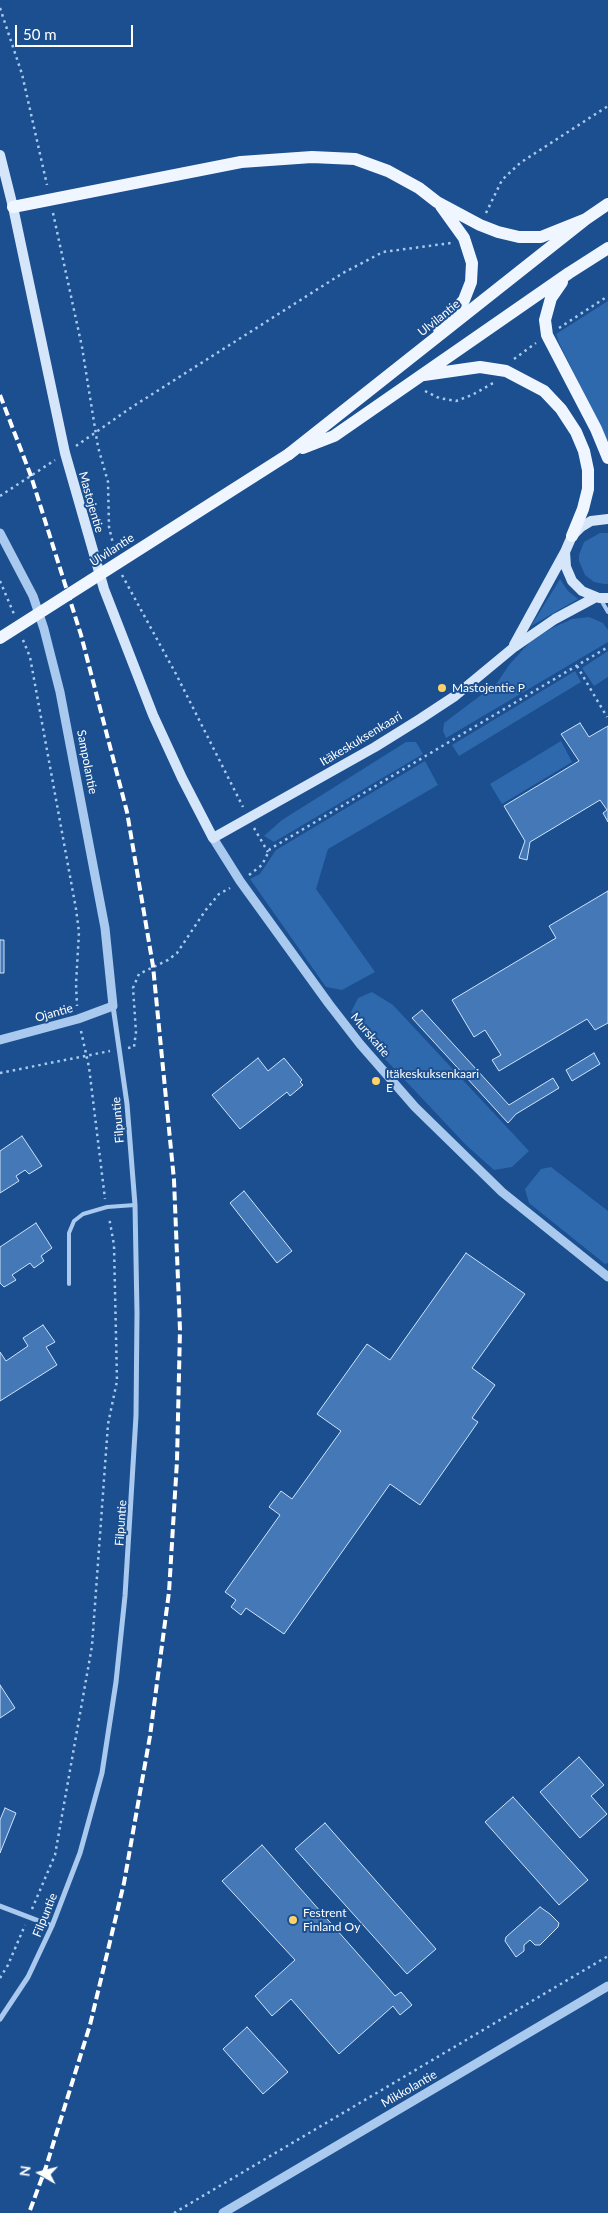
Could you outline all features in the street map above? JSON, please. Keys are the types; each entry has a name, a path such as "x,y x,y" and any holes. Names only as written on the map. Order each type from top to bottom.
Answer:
{"main road":[{"name":"Mastojentie","path":"0,155 13,207 65,453 104,589 129,657 182,778 213,838"},
{"path":"13,207 241,162 312,157 355,159 388,171 419,188 437,202 480,225 519,237 541,237 586,219"},
{"path":"419,352 464,300 471,282 472,263 464,238 437,202"},
{"name":"Ulvilantie","path":"0,638 289,454 586,219 608,204"},
{"name":"Ulvilantie","path":"289,454 334,436 608,248"},
{"path":"569,273 551,298 544,320 547,335 596,429 608,458"},
{"path":"422,375 480,368 506,371 544,391 561,409 576,432 584,452 588,470 588,489 583,510 572,536"},
{"path":"572,536 591,521 608,519"},
{"name":"Itäkeskuksenkaari","path":"513,648 572,536"},
{"path":"565,552 566,567 572,581 582,592 601,598"},
{"name":"Itäkeskuksenkaari","path":"213,838 249,820 375,747 456,696 513,648 555,619 601,598"}],"street":[{"name":"Sampolantie","path":"0,533 33,596 44,629 60,692 105,928 113,1006"},
{"name":"Murskatie","path":"213,838 240,881 360,1044 416,1106 502,1192 608,1277"},
{"name":"Ojantie","path":"0,1040 78,1019 113,1006"},
{"name":"Filpuntie","path":"0,2019 28,1977 52,1926 80,1853 102,1773 116,1682 126,1587 136,1426 137,1313 135,1205 127,1104 113,1006"},
{"path":"0,1906 52,1926"},
{"name":"Mikkolantie","path":"223,2213 608,1986"}],"lane":[{"path":"601,598 608,612"},
{"path":"69,1284 69,1233 74,1221 83,1214 107,1207 135,1205"}],"path":[{"path":"0,8 22,74 82,347 98,447 108,482 109,526 114,551"},
{"path":"480,225 502,180 520,163 608,106"},
{"path":"0,496 343,273 383,252 446,244 464,238"},
{"path":"120,570 123,579 185,692 249,820 268,852"},
{"path":"0,580 15,616"},
{"path":"0,1978 8,1965 55,1855 92,1646 108,1424 117,1381 114,1245 102,1180 90,1068 78,1019 76,984 79,932 30,657 21,633"},
{"path":"0,1074 134,1047 136,1032 133,988 140,974 168,960 177,953 220,894 262,865 270,849 608,647"},
{"path":"577,666 607,717"},
{"path":"174,2213 608,1956"}],"shaded area":[{"path":"608,301 608,442 556,334"},
{"path":"600,533 608,533 608,584 594,582 585,575 579,561 579,555 584,542"},
{"path":"560,579 568,591 578,599 531,626"},
{"path":"589,617 603,623 608,630 608,642 446,738 443,731 444,723 497,683 509,665 530,642 550,629 572,619"},
{"path":"608,651 608,677 594,686 582,668"},
{"path":"575,671 581,682 459,756 452,745"},
{"path":"561,741 572,762 502,804 490,784"},
{"path":"406,742 416,742 423,754 274,842 264,836 282,820"},
{"path":"425,761 438,785 328,849 316,889 375,972 342,990 326,987 250,879 260,874 276,850"},
{"path":"372,992 393,1005 529,1151 512,1167 494,1170 466,1145 369,1042 351,1012 358,998"},
{"path":"551,1167 608,1211 608,1263 605,1264 529,1203 525,1189 541,1169"}],"building":[{"path":"580,723 589,737 608,726 608,822 603,813 607,810 600,800 530,842 527,860 519,858 525,841 504,806 579,761 561,734"},
{"path":"608,891 608,1023 595,1030 587,1019 499,1071 492,1060 501,1055 485,1030 474,1037 452,1000 556,938 549,926"},
{"path":"0,940 4,940 4,973 0,973"},
{"path":"422,1010 509,1105 553,1078 559,1088 516,1114 508,1123 412,1018"},
{"path":"594,1053 600,1064 572,1081 566,1070"},
{"path":"258,1058 268,1071 284,1058 302,1080 300,1082 303,1085 290,1096 287,1092 240,1129 212,1095"},
{"path":"22,1136 42,1166 29,1174 25,1170 16,1176 19,1181 0,1193 0,1151"},
{"path":"244,1191 292,1251 277,1263 230,1203"},
{"path":"36,1223 52,1248 41,1256 44,1261 34,1268 30,1263 12,1275 16,1280 4,1287 0,1283 0,1247"},
{"path":"466,1253 525,1294 472,1368 495,1385 472,1418 478,1422 420,1505 390,1484 284,1634 246,1608 241,1615 231,1607 236,1600 225,1592 280,1515 269,1507 281,1491 292,1499 341,1431 317,1414 367,1344 390,1360"},
{"path":"43,1325 55,1342 46,1347 57,1365 0,1401 0,1352 6,1361 28,1346 23,1338"},
{"path":"0,1685 15,1708 0,1718"},
{"path":"579,1757 604,1785 591,1796 607,1814 580,1838 540,1792"},
{"path":"513,1797 588,1880 559,1905 485,1822"},
{"path":"5,1808 16,1813 0,1853 0,1820"},
{"path":"325,1823 436,1949 407,1974 295,1849"},
{"name":"Festrent Finland Oy","path":"262,1845 395,1996 401,1992 412,2005 400,2015 393,2006 339,2054 291,1999 272,2016 255,1996 295,1960 222,1881"},
{"path":"540,1907 559,1923 558,1927 540,1945 535,1945 530,1940 524,1945 524,1951 516,1957 505,1941 506,1937"},
{"path":"247,2027 288,2072 263,2094 223,2049"}],"railway":[{"path":"0,395 31,476 81,635 127,812 153,966 174,1180 180,1330 177,1461 169,1592 150,1736 124,1883 90,2025 46,2167 29,2213"}],"place":[{"name":"Mastojentie P","path":"442,688"},
{"name":"Itäkeskuksenkaari E","path":"376,1081"},
{"name":"Festrent Finland Oy","path":"293,1920"}]}
